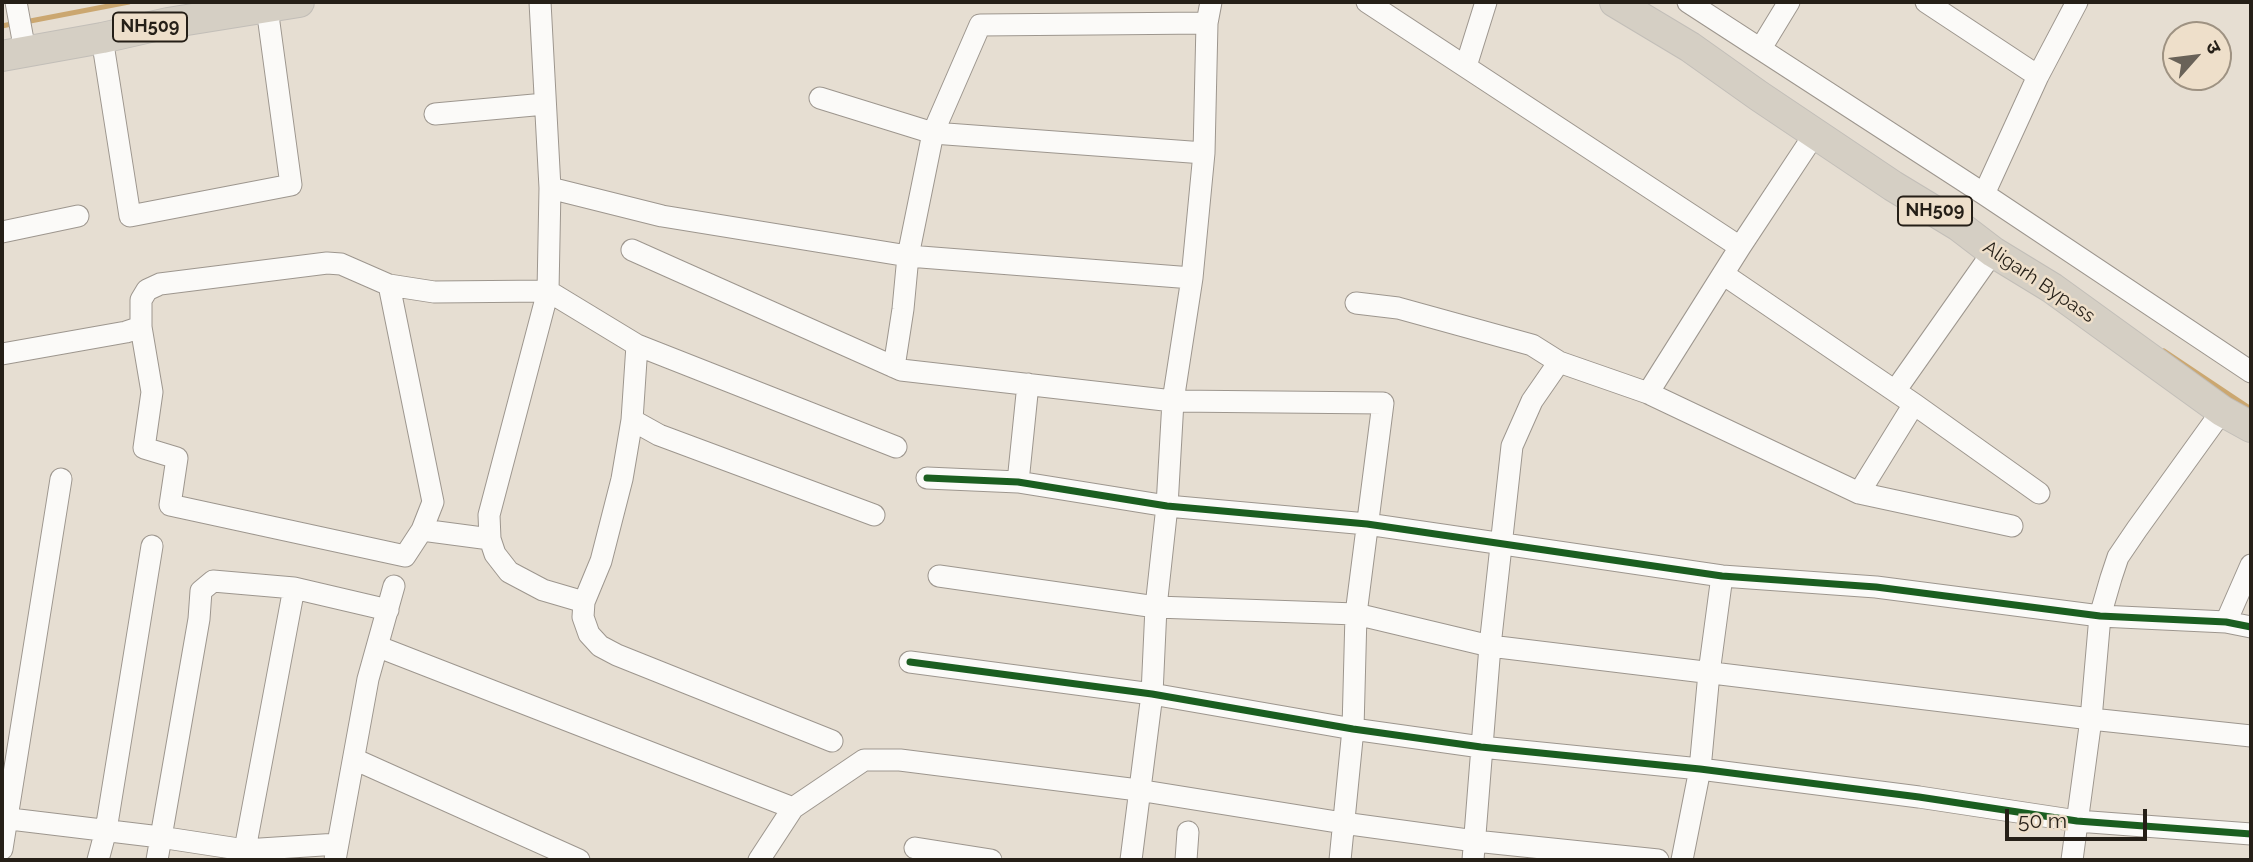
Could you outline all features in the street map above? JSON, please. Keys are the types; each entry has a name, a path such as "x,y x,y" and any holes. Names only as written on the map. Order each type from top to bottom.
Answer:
{"highway":[{"name":"NH509","path":"16,47 102,38 166,10 267,8 299,2"},
{"name":"Aligarh Bypass","path":"1615,2 1690,47 1893,186 2052,288 2222,411 2251,427"}],"street":[{"path":"540,2 550,188 548,290 489,515 490,539 495,554 509,572 543,590 584,602"},
{"path":"1367,2 1740,247"},
{"path":"1466,66 1486,2"},
{"path":"1760,48 1789,2"},
{"path":"1926,2 1949,8 2038,76"},
{"path":"1984,194 2038,76 2077,2"},
{"path":"16,4 16,47"},
{"path":"1699,5 2251,372"},
{"path":"102,38 130,216 291,185 267,8"},
{"path":"894,367 904,309 908,256 933,133 980,25 1209,12 1204,153 1192,278 1173,401 1167,506 1156,607 1152,694 1131,860"},
{"path":"820,98 933,133 1204,153"},
{"path":"435,114 545,104"},
{"path":"1648,393 1816,132"},
{"path":"550,188 662,216 908,256 1192,278"},
{"path":"2,232 78,216"},
{"path":"632,250 901,370 1173,401 1383,403 1356,614 1353,729 1340,860"},
{"path":"1895,391 1993,252"},
{"path":"389,285 433,502 422,530 405,556 170,505 177,458 144,448 152,392 141,327 141,300 147,290 160,284 341,264 389,285 434,292 548,290 637,345 896,447"},
{"path":"1723,274 2039,493"},
{"path":"1356,303 1398,308 1532,345 1559,362 1648,393 1859,493 2012,526"},
{"path":"2,354 141,327"},
{"path":"637,345 632,420 612,523 601,561 584,602 583,617 589,634 609,650 832,741"},
{"path":"1474,850 1490,646 1512,446 1532,401 1559,362"},
{"path":"1018,482 1028,384"},
{"path":"1859,493 1914,404"},
{"path":"2072,860 2091,719 2100,616 2118,557 2222,411"},
{"path":"632,420 659,435 874,515"},
{"path":"927,478 1018,482 1167,506 1367,524 1722,576 1876,587 2100,616 2226,622 2251,626"},
{"path":"2,849 4,819 61,479"},
{"path":"422,530 490,539"},
{"path":"98,860 106,831 152,546"},
{"path":"2226,622 2251,565"},
{"path":"939,576 1156,607 1356,614 1490,646 2251,736"},
{"path":"1682,860 1700,769 1722,576"},
{"path":"157,860 199,619 201,591 214,581 294,588 388,610"},
{"path":"4,819 160,837 244,855 337,852 368,680 394,586"},
{"path":"244,855 294,588"},
{"path":"379,647 793,808"},
{"path":"910,662 1152,694 1353,729 1481,747 1700,769 1919,797 2077,821 2251,834"},
{"path":"354,759 579,860"},
{"path":"759,860 793,808 864,760 900,760 1138,790 1343,823 1474,850 1658,860"},
{"path":"1186,860 1188,832"},
{"path":"915,848 991,860"}],"waterway":[{"path":"25,22 129,2"},
{"path":"2,26 16,23"},
{"path":"2164,351 2251,409"}],"cycle path":[{"path":"927,478 1018,482 1167,506 1367,524 1722,576 1876,587 2100,616 2226,622 2251,627"},
{"path":"910,662 1152,694 1353,729 1481,747 1700,769 1919,797 2077,821 2251,834"}]}
